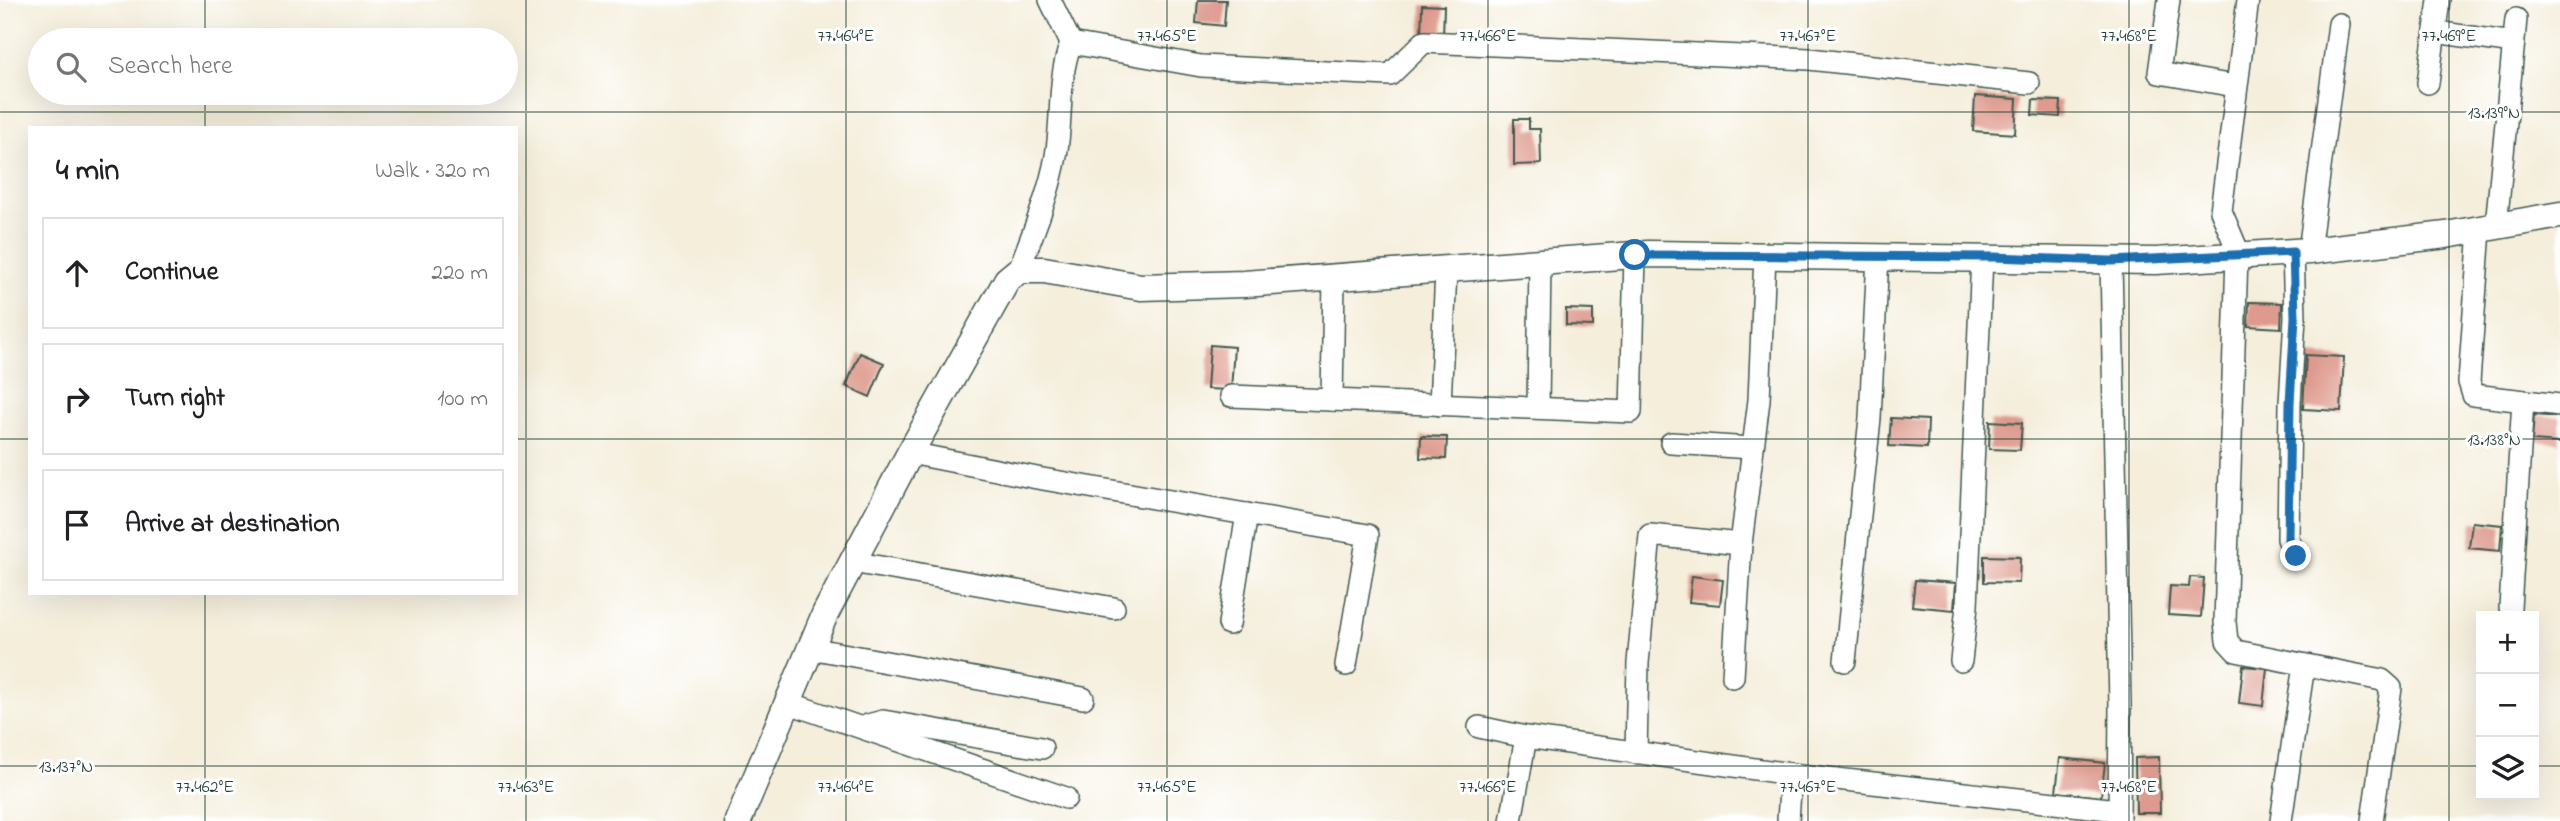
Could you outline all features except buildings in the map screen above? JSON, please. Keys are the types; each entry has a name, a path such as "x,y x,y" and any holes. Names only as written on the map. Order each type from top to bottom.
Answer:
{"street":[{"path":"738,821 786,702 852,562 1007,281 1019,270 1052,179 1057,152 1060,85 1071,43 1050,0"},
{"path":"2169,0 2159,73 2235,86"},
{"path":"2248,0 2221,211 2238,256 2225,622 2227,641 2236,652 2382,680 2390,688 2372,821"},
{"path":"2428,82 2439,0"},
{"path":"2516,19 2469,382 2473,395 2560,405"},
{"path":"2296,556 2288,539 2290,403 2295,317 2301,251 2339,24"},
{"path":"2435,32 2514,43"},
{"path":"1071,43 1201,66 1390,75 1424,42 1809,59 2029,83"},
{"path":"1019,270 1044,270 1141,287 1334,278 1635,255 1982,257 2111,261 2301,251 2560,215"},
{"path":"1231,396 1631,412 1635,255"},
{"path":"1732,677 1741,544 1759,400 1765,255"},
{"path":"1845,661 1870,418 1878,256"},
{"path":"1961,661 1967,606 1982,257"},
{"path":"1538,408 1540,261"},
{"path":"1479,727 1526,737 1791,775 2118,816 2120,706 2111,261"},
{"path":"1440,405 1446,270"},
{"path":"1332,400 1334,278"},
{"path":"2510,608 2523,401"},
{"path":"1671,443 1752,448"},
{"path":"910,453 1037,478 1368,535 1346,665"},
{"path":"1229,624 1247,514"},
{"path":"1636,752 1638,663 1650,535 1741,544"},
{"path":"852,562 1114,608"},
{"path":"810,648 1083,698"},
{"path":"2281,821 2304,665"},
{"path":"786,702 1066,798"},
{"path":"860,727 883,722 1042,748"},
{"path":"1511,821 1526,737"},
{"path":"1788,821 1791,775"}],"route":[{"path":"1635,255 1994,257 2156,261 2293,252 2295,317 2290,403 2288,539 2296,556"}]}
